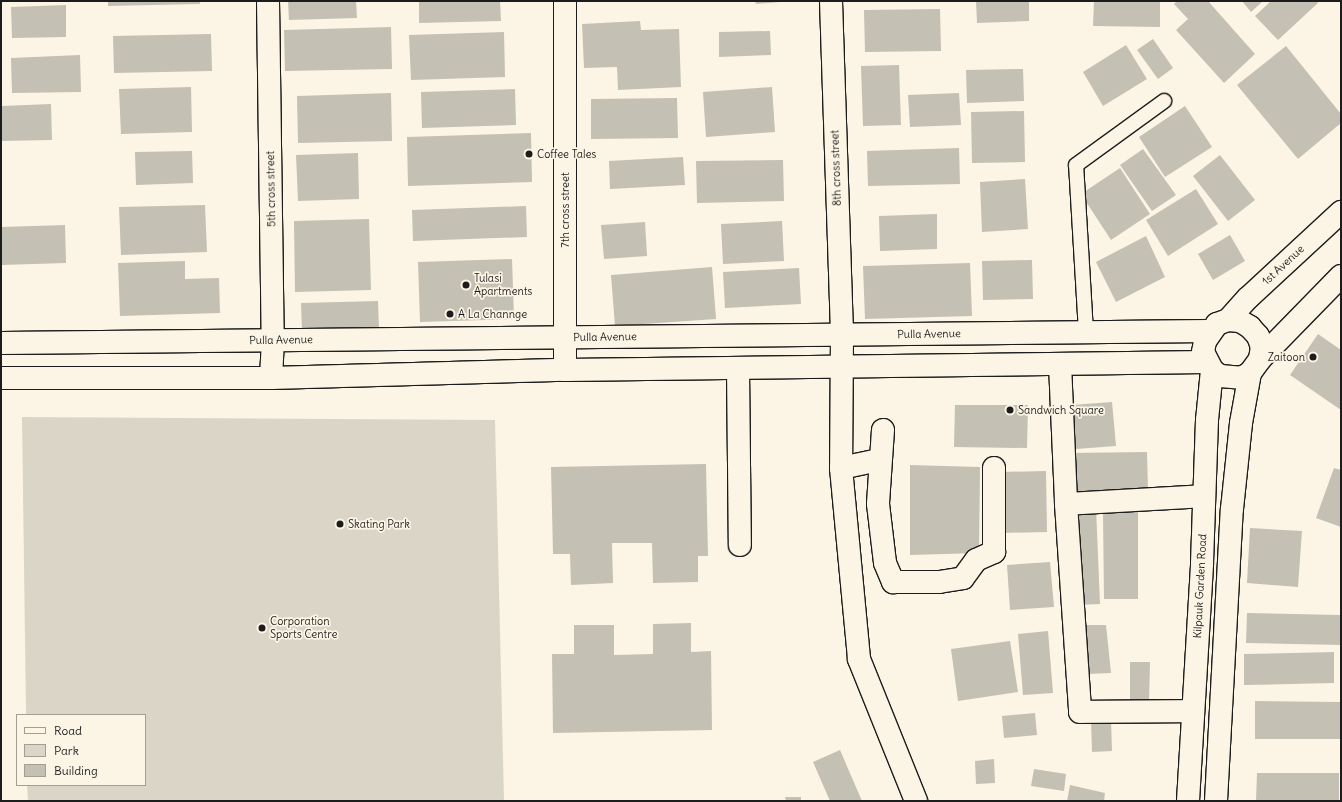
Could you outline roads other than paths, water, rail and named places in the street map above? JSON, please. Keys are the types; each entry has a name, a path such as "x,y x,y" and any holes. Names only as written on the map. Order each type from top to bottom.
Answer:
{"street":[{"name":"5th cross street","path":"268,1 273,340 271,378"},
{"name":"7th cross street","path":"564,1 565,370"},
{"name":"8th cross street","path":"831,1 842,335 841,468 859,659 916,801"},
{"name":"1st Avenue","path":"1228,320 1248,298 1341,212"},
{"path":"1,378 271,378 565,370 1060,364 1209,366 1230,379 1241,378 1255,366 1341,276"},
{"path":"1209,366 1204,341 1209,332 1228,320 1240,321 1250,327 1258,336 1262,347 1255,366 1241,423 1232,509 1216,801"},
{"name":"Pulla Avenue","path":"1,343 1209,332"},
{"path":"1060,364 1066,504 1080,712 1193,711"},
{"name":"Kilpauk Garden Road","path":"1188,801 1204,496 1209,366"},
{"path":"738,368 740,545"},
{"path":"883,430 878,504 885,564 893,582 939,582 963,578 976,560 994,552 994,468"},
{"path":"841,468 880,460"},
{"path":"1066,504 1204,496"},
{"path":"852,574 885,564"}],"lane":[{"path":"1086,332 1076,166 1164,101"}],"place":[{"name":"Coffee Tales","path":"529,154"},
{"name":"Tulasi Apartments","path":"466,285"},
{"name":"A La Channge","path":"450,314"},
{"name":"Zaitoon","path":"1313,357"},
{"name":"Sandwich Square","path":"1010,410"},
{"name":"Skating Park","path":"340,524"},
{"name":"Corporation Sports Centre","path":"262,628"}]}
